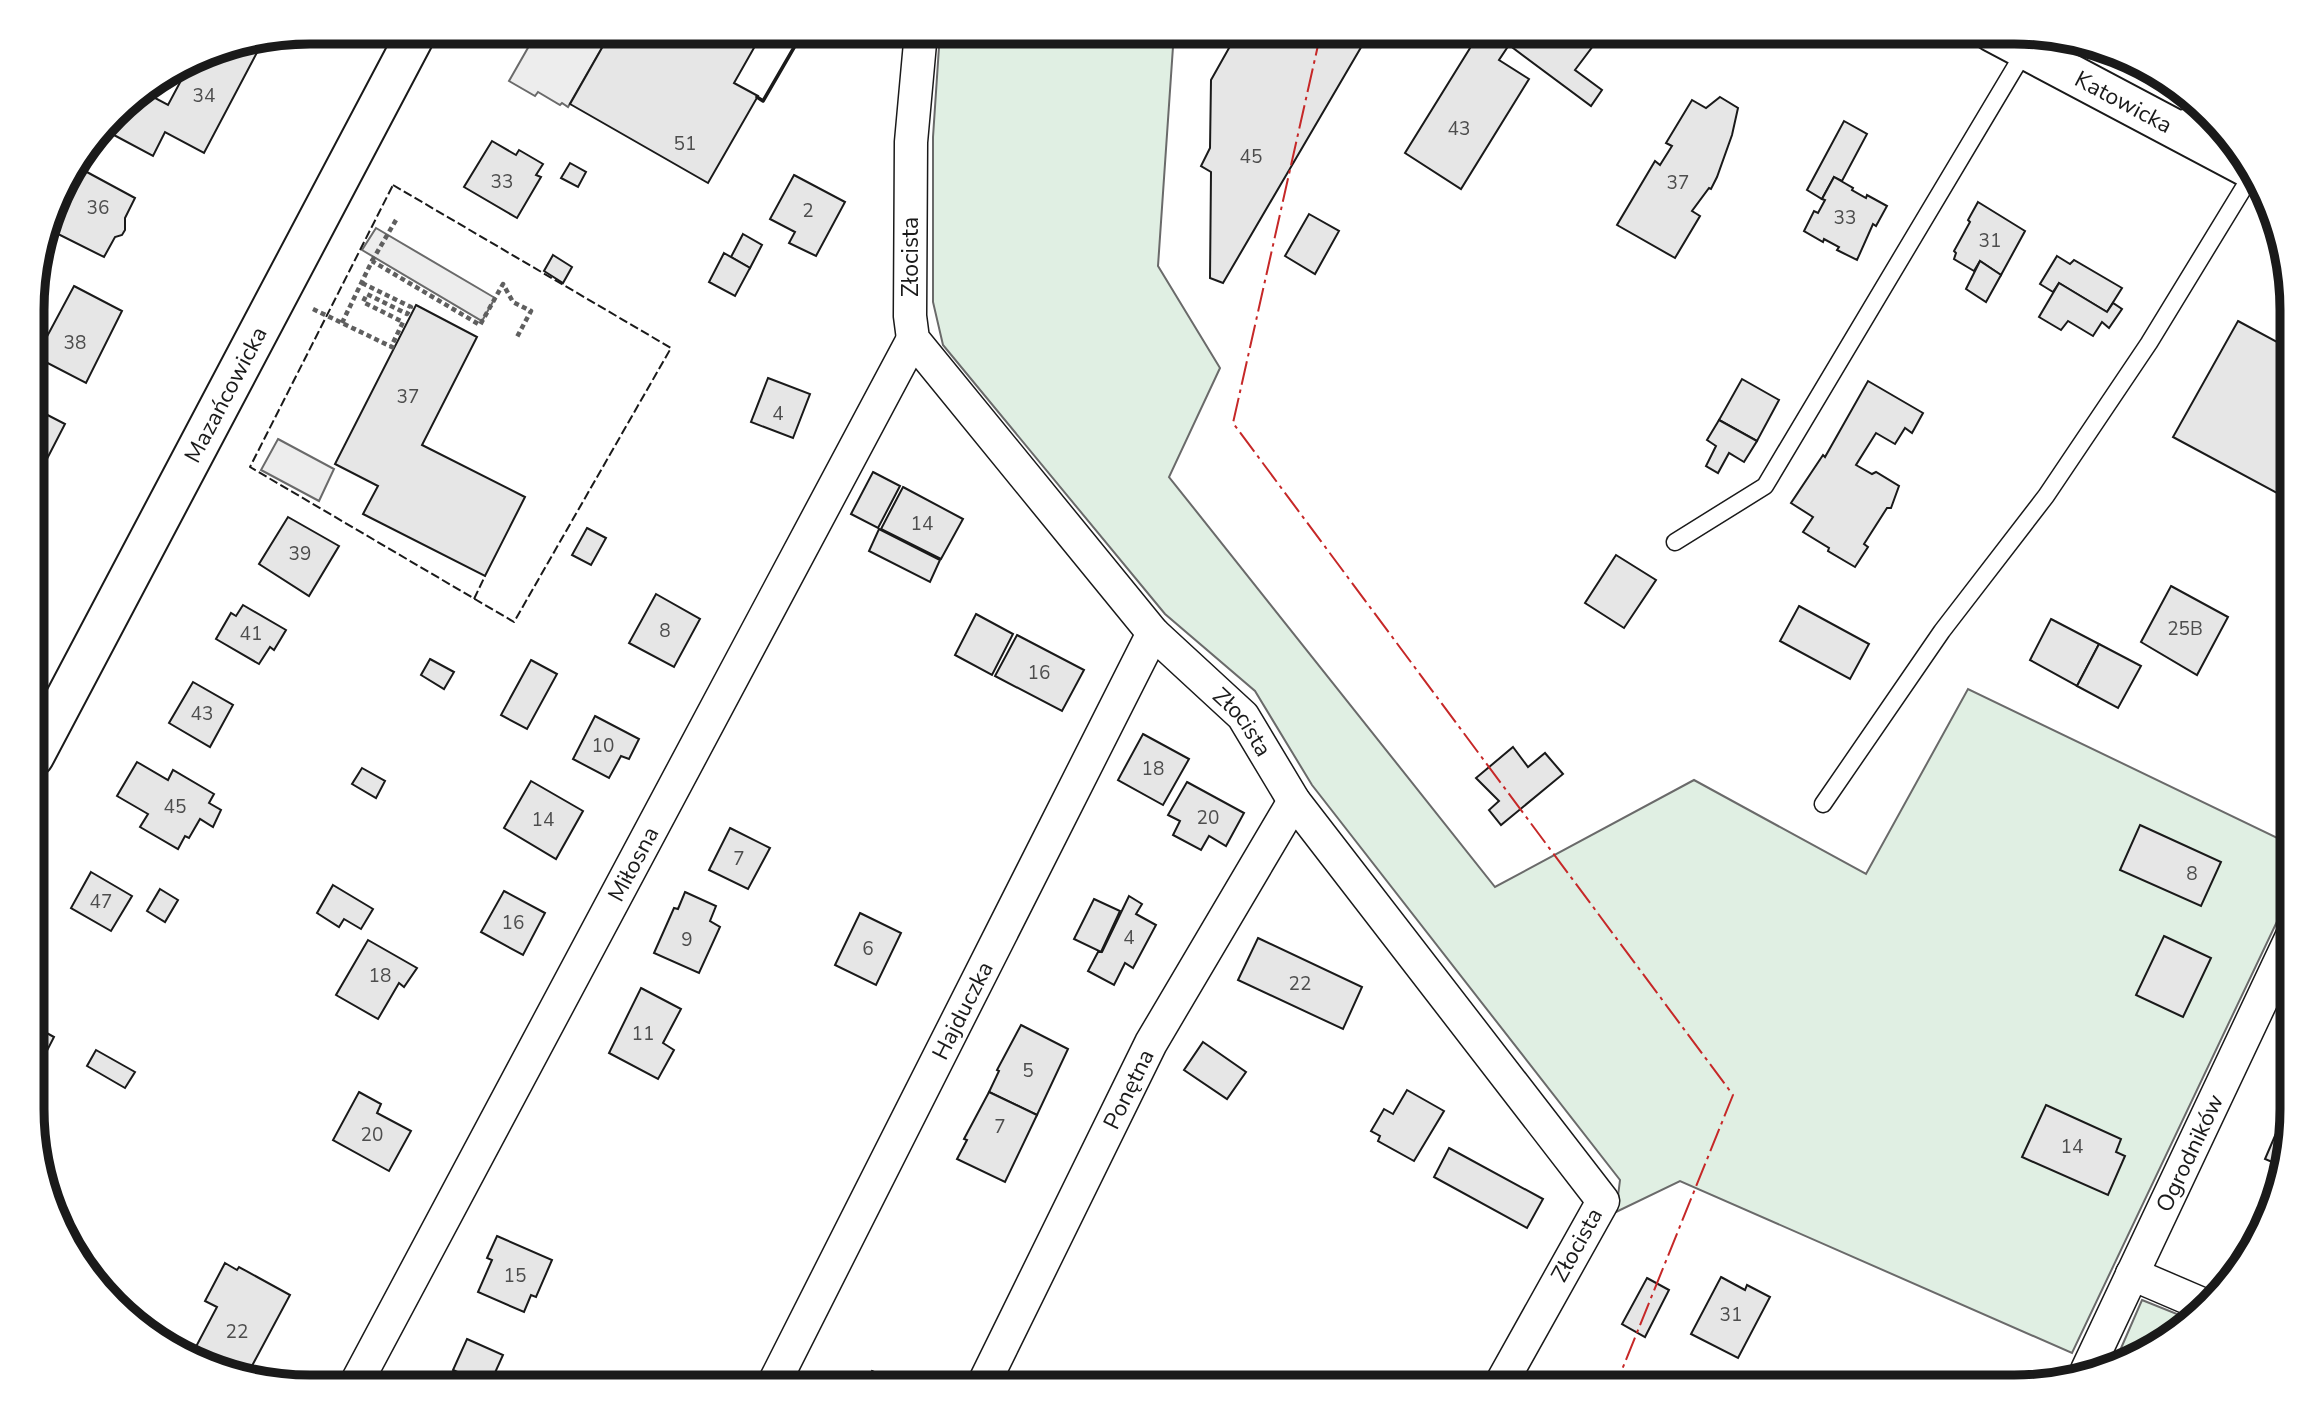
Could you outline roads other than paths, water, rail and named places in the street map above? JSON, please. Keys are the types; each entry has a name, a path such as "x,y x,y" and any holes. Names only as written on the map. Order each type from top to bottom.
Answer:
{"street":[{"name":"Mazańcowicka","path":"44,738 411,44"},
{"name":"Złocista","path":"920,44 911,142 910,316 914,339 1153,633 1242,716 1294,802 1603,1201 1506,1375"},
{"name":"Katowicka","path":"2016,44 2233,160"},
{"name":"Miłosna","path":"361,1375 914,339"},
{"name":"Hajduczka","path":"778,1375 1153,633"},
{"name":"Ponętna","path":"988,1375 1151,1042 1294,802"},
{"name":"Ogrodników","path":"2090,1364 2280,961"},
{"path":"2132,1274 2197,1302"}],"lane":[{"path":"1675,542 1765,486 2026,49"},
{"path":"2127,104 2202,122"},
{"path":"1823,804 1942,631 2046,496 2149,343 2248,182"}]}
